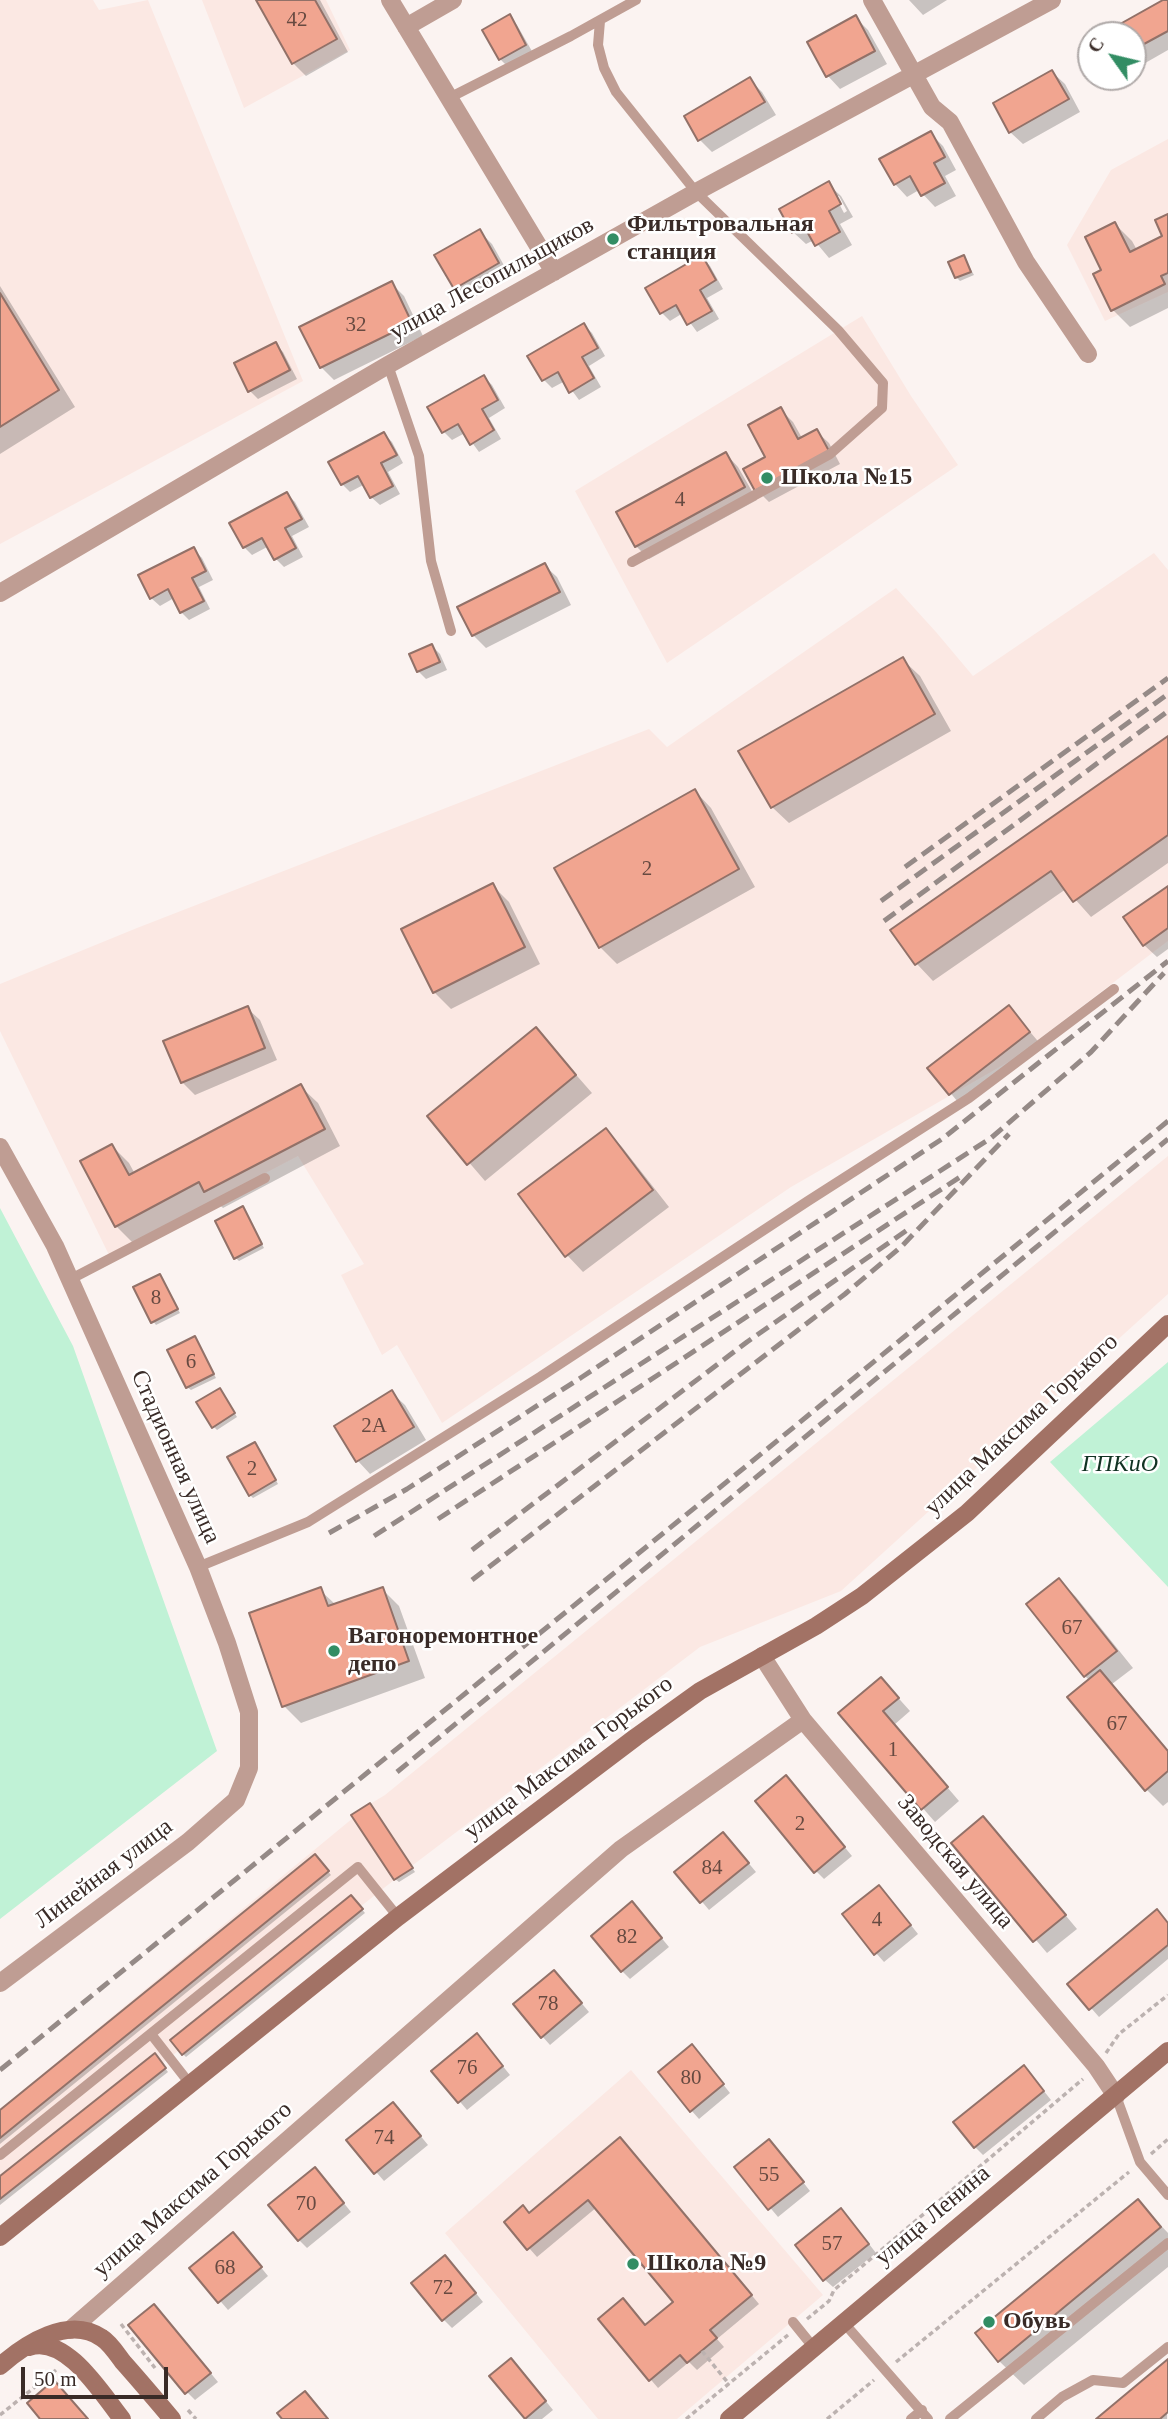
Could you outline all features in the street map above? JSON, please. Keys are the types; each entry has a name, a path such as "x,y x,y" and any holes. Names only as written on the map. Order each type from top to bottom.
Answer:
{"street":[{"path":"390,0 554,272"},
{"path":"405,27 453,0"},
{"path":"872,0 932,107 950,122 1026,262 1088,354"},
{"name":"улица Лесопильщиков","path":"0,593 388,365 696,192 1052,0"},
{"name":"Стадионная улица","path":"0,1147 55,1246 198,1567 227,1643 249,1712 249,1768 236,1800"},
{"name":"улица Максима Горького","path":"0,2237 398,1917 700,1691 862,1596 967,1513 1168,1325"},
{"name":"Заводская улица","path":"762,1656 803,1720 1096,2066 1116,2096"},
{"name":"улица Максима Горького","path":"0,2366 19,2350 48,2335 70,2330 621,1849 803,1720"},
{"name":"Линейная улица","path":"0,1983 188,1842 236,1800"},
{"name":"улица Ленина","path":"729,2419 1168,2051"},
{"path":"70,2330 86,2330 103,2338 172,2419"},
{"path":"19,2350 34,2345 51,2347 72,2358 122,2419"}],"lane":[{"path":"449,98 636,0"},
{"path":"600,21 598,45 604,68 616,93 696,192 847,341 883,383 882,408 830,454 632,562"},
{"path":"388,365 419,456 431,561 451,631"},
{"path":"198,1567 308,1522 528,1384 970,1098 1114,989"},
{"path":"69,1280 265,1178"},
{"path":"0,2155 358,1867 398,1917"},
{"path":"151,2034 190,2084"},
{"path":"1116,2096 1140,2162 1168,2195"},
{"path":"950,2419 1168,2243"},
{"path":"844,2323 928,2419"},
{"path":"795,2325 814,2348"},
{"path":"1036,2419 1062,2398 1093,2380 1123,2383 1168,2347"},
{"path":"911,2419 922,2410"}],"path":[{"path":"686,2419 795,2325 829,2301 834,2290 1096,2066 1119,2034 1168,1995"},
{"path":"827,2419 1168,2139"},
{"path":"702,2351 729,2384"},
{"path":"0,2415 59,2367"}],"shaded area":[{"path":"0,0 93,0 99,10 148,0 303,381 0,544"},
{"path":"202,0 326,0 350,50 244,108"},
{"path":"1168,139 1168,292 1105,321 1067,245 1111,170"},
{"name":"Школа №15","path":"862,316 911,396 958,465 667,663 575,491"},
{"path":"1154,553 1168,570 1168,941 1010,1061 791,1187 442,1423 397,1345 382,1355 341,1275 364,1264 298,1156 109,1255 0,1031 0,984 649,729 667,747 896,588 973,676"},
{"path":"1168,1156 1168,1294 841,1591 700,1647 413,1865 0,2192 0,2109 370,1804 385,1795"},
{"name":"Школа №9","path":"631,2070 823,2295 677,2419 598,2419 445,2233"}],"green space":[{"path":"0,1208 73,1346 217,1751 0,1919"},
{"name":"ГПКиО","path":"1168,1362 1168,1587 1050,1462"}],"building":[{"path":"256,0 315,0 337,39 292,64"},
{"path":"1163,0 1168,0 1168,31 1147,42 1147,21 1125,21"},
{"path":"510,14 526,45 499,60 482,30"},
{"path":"856,15 875,51 826,77 807,42"},
{"path":"1052,70 1069,99 1009,133 993,103"},
{"path":"750,77 765,102 698,141 684,116"},
{"path":"931,131 945,157 934,163 945,183 921,196 910,176 894,185 879,159"},
{"path":"829,181 841,204 829,211 840,232 815,246 804,226 792,233 779,209"},
{"path":"1168,214 1168,273 1161,276 1165,284 1111,311 1093,274 1101,270 1085,237 1115,222 1130,252 1162,236 1155,220"},
{"path":"480,229 499,263 454,289 434,255"},
{"path":"702,255 716,280 700,290 712,311 687,325 676,305 660,314 645,288"},
{"path":"964,255 971,272 955,278 948,262"},
{"path":"392,281 412,323 320,368 299,327"},
{"path":"0,293 59,390 0,427"},
{"path":"584,323 598,348 582,357 594,378 569,393 558,372 542,381 527,356"},
{"path":"276,342 290,370 248,392 234,363"},
{"path":"484,375 498,400 482,409 494,430 470,445 458,424 442,433 427,407"},
{"path":"781,407 798,439 817,429 829,451 755,491 743,469 765,457 748,425"},
{"path":"384,432 397,455 381,463 393,486 370,498 358,476 341,485 328,462"},
{"path":"726,452 745,487 635,547 616,512"},
{"path":"287,492 302,519 285,528 296,548 274,560 262,538 243,548 229,523"},
{"path":"194,547 206,571 192,578 204,601 180,613 168,589 150,599 138,575"},
{"path":"545,563 560,592 472,636 457,607"},
{"path":"432,644 440,662 417,672 409,654"},
{"path":"903,657 935,714 771,808 738,751"},
{"path":"1168,736 1168,835 1073,902 1051,871 915,965 890,930"},
{"path":"695,789 739,869 599,948 554,868"},
{"path":"493,883 525,947 433,993 401,929"},
{"path":"1168,886 1168,928 1143,946 1123,917"},
{"path":"1009,1005 1030,1032 949,1095 927,1068"},
{"path":"248,1006 265,1048 181,1083 163,1041"},
{"path":"536,1027 576,1075 467,1165 427,1116"},
{"path":"301,1084 325,1129 204,1192 199,1182 115,1227 80,1161 112,1144 129,1175"},
{"path":"606,1128 653,1190 565,1257 518,1194"},
{"path":"243,1206 262,1244 234,1259 215,1221"},
{"path":"160,1274 178,1309 151,1323 133,1287"},
{"path":"195,1336 214,1374 186,1388 167,1350"},
{"path":"220,1388 235,1413 212,1428 196,1402"},
{"path":"392,1390 414,1427 356,1462 334,1426"},
{"path":"255,1442 276,1480 249,1496 227,1457"},
{"path":"1059,1578 1117,1651 1084,1677 1026,1604"},
{"name":"Вагоноремонтное депо","path":"321,1587 328,1606 383,1587 409,1661 282,1707 249,1613"},
{"path":"1100,1670 1168,1751 1168,1771 1145,1791 1067,1697"},
{"path":"881,1677 899,1698 883,1711 948,1787 921,1810 838,1713"},
{"path":"786,1775 845,1847 814,1873 755,1801"},
{"path":"370,1803 413,1868 394,1880 351,1815"},
{"path":"983,1816 1066,1915 1033,1942 951,1843"},
{"path":"723,1832 749,1863 700,1903 674,1872"},
{"path":"315,1854 329,1871 0,2138 0,2110"},
{"path":"879,1885 911,1925 874,1955 842,1914"},
{"path":"351,1895 363,1909 182,2055 170,2040"},
{"path":"632,1901 662,1938 621,1972 591,1936"},
{"path":"1157,1909 1168,1923 1168,1945 1089,2010 1067,1984"},
{"path":"554,1970 582,2003 541,2038 513,2004"},
{"path":"477,2033 503,2066 458,2103 431,2071"},
{"path":"692,2044 724,2084 690,2112 658,2072"},
{"path":"155,2053 166,2068 0,2199 0,2176"},
{"path":"1024,2065 1044,2091 974,2148 953,2122"},
{"path":"393,2102 421,2136 374,2174 346,2140"},
{"path":"620,2137 752,2295 710,2330 717,2338 687,2363 680,2355 649,2381 598,2319 623,2298 645,2325 673,2302 588,2200 527,2250 504,2222 523,2205 529,2213"},
{"path":"769,2139 804,2182 768,2210 734,2167"},
{"path":"315,2167 344,2203 298,2241 268,2205"},
{"path":"1138,2199 1161,2227 998,2362 975,2333"},
{"path":"841,2208 869,2244 823,2281 795,2245"},
{"path":"233,2232 262,2267 218,2303 189,2268"},
{"path":"445,2255 476,2293 442,2321 411,2283"},
{"path":"154,2304 211,2373 185,2394 128,2325"},
{"path":"511,2358 546,2401 525,2419 489,2376"},
{"path":"1168,2359 1168,2412 1160,2419 1096,2419"},
{"path":"54,2380 88,2419 40,2419 27,2403"},
{"path":"305,2391 328,2419 282,2419 277,2413"}],"railway":[{"path":"905,867 1168,678"},
{"path":"881,901 1168,694"},
{"path":"884,921 1168,711"},
{"path":"329,1533 407,1489 582,1377 942,1139 1168,961"},
{"path":"374,1536 991,1138 1091,1052 1164,973"},
{"path":"0,2070 1168,1121"},
{"path":"472,1580 845,1294 902,1246 1009,1134"},
{"path":"397,1772 1168,1139"},
{"path":"438,1519 960,1177"},
{"path":"472,1550 747,1342 910,1228"}],"place":[{"name":"Фильтровальная станция","path":"613,239"},
{"name":"Школа №15","path":"767,478"},
{"name":"Вагоноремонтное депо","path":"334,1651"},
{"name":"Школа №9","path":"633,2264"},
{"name":"Обувь","path":"989,2322"}]}
